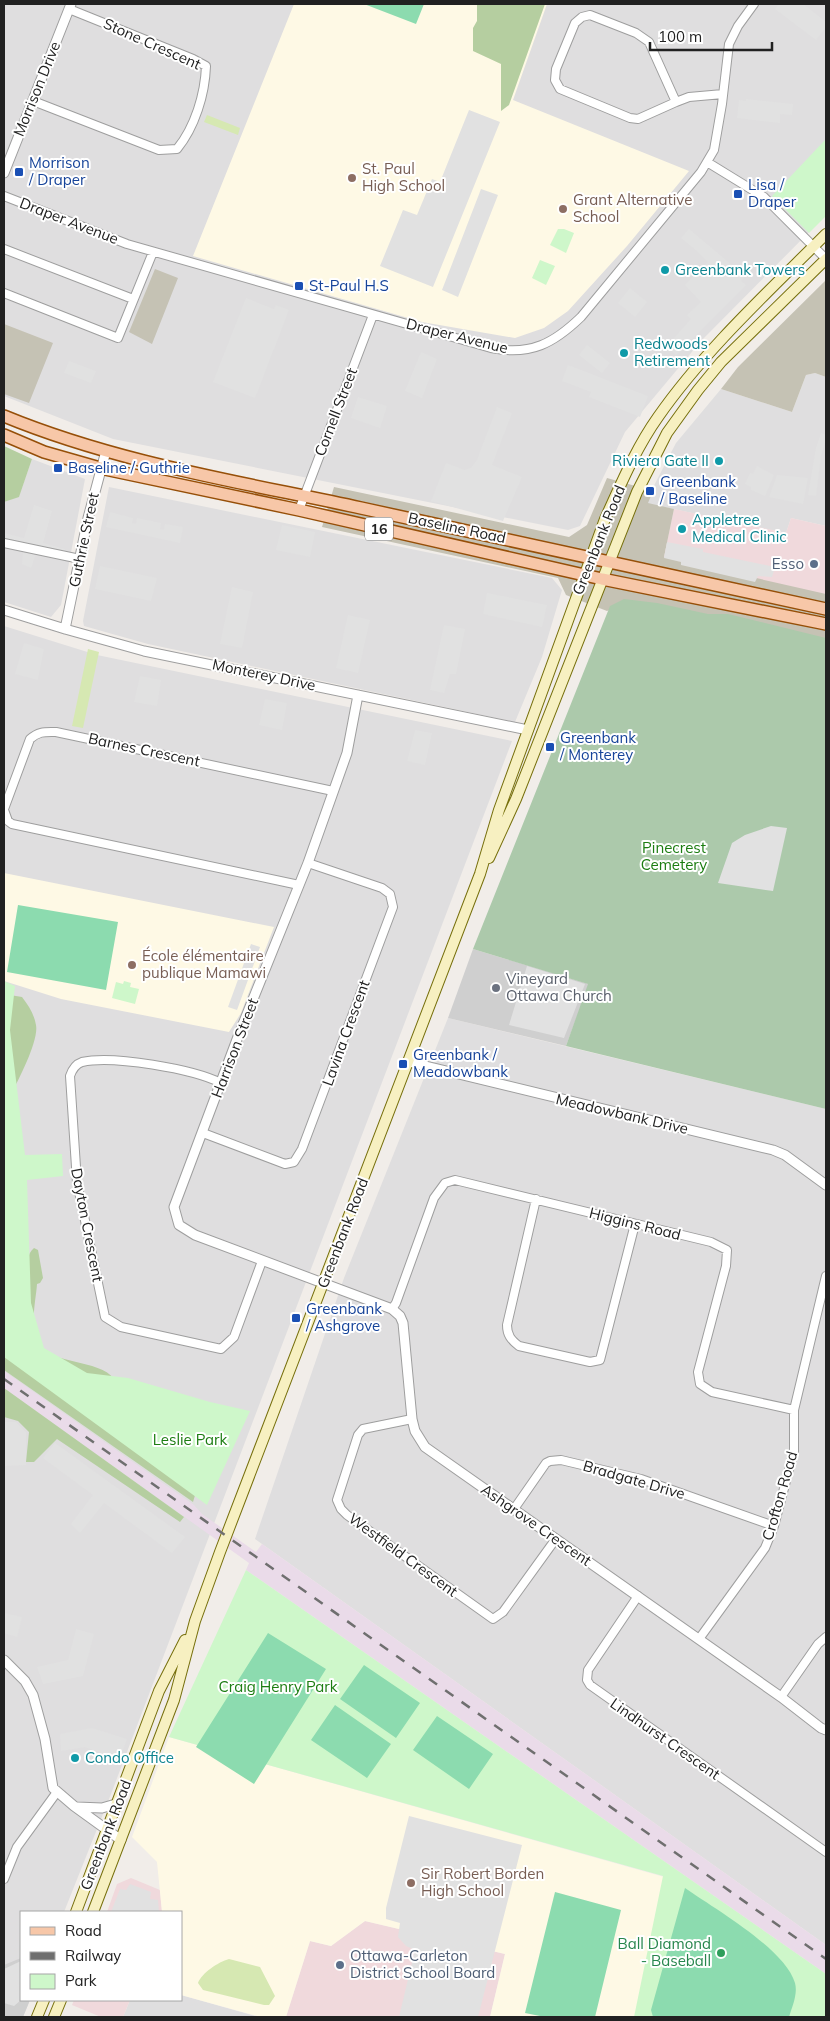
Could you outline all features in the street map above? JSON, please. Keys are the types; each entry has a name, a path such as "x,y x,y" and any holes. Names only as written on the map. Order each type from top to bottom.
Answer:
{"main road":[{"name":"Greenbank Road","path":"94,1911 174,1700 195,1621 220,1552 480,874 490,835 590,557 626,472 656,419 678,390 708,355 826,234"},
{"name":"Greenbank Road","path":"480,874 498,840 516,799 609,560 652,460 667,432 721,362 826,259"},
{"name":"Baseline Road","path":"4,416 52,435 106,451 213,477 609,560 826,609"},
{"name":"Baseline Road","path":"4,435 44,452 100,468 299,510 602,579 826,624"},
{"name":"Greenbank Road","path":"76,1911 159,1691 195,1621"},
{"path":"37,2017 44,2001"},
{"path":"54,2017 61,2001"}],"street":[{"name":"Draper Avenue","path":"4,196 127,244 153,252 502,350 527,349 545,344 562,335 587,310 701,172 714,150 729,44 738,26 754,4"},
{"name":"Morrison Drive","path":"4,173 70,6"},
{"name":"Stone Crescent","path":"33,101 159,150 177,149 187,137 206,85 206,66 70,6"},
{"path":"676,102 649,42 636,33 590,15 582,17 575,23 556,69 555,80 560,88 630,118 638,119 689,97 723,94"},
{"path":"707,162 764,197 826,259"},
{"path":"4,249 133,300"},
{"path":"4,293 118,338 153,252"},
{"name":"Cornell Street","path":"299,510 373,314"},
{"name":"Guthrie Street","path":"65,630 100,468 106,451"},
{"path":"4,543 80,559"},
{"name":"Monterey Drive","path":"4,610 65,630 144,651 528,730"},
{"name":"Harrison Street","path":"323,1284 195,1235 179,1225 174,1207 308,863 347,753 358,695"},
{"name":"Barnes Crescent","path":"299,884 12,824 4,815 4,810 30,740 37,733 43,732 56,732 333,790"},
{"name":"Lavina Crescent","path":"203,1133 285,1164 294,1162 302,1149 393,907 390,894 382,888 308,863"},
{"name":"Dayton Crescent","path":"221,1083 199,1075 127,1060 81,1062 74,1068 70,1076 77,1182 106,1317 121,1327 221,1349 234,1337 262,1262"},
{"name":"Meadowbank Drive","path":"409,1062 773,1150 785,1155 826,1185"},
{"name":"Higgins Road","path":"392,1309 396,1303 434,1198 445,1183 455,1180 711,1242 727,1250 726,1266 698,1372 700,1384 712,1392 794,1410"},
{"path":"536,1199 507,1325 507,1333 512,1341 519,1346 590,1362 600,1360 635,1224"},
{"name":"Crofton Road","path":"699,1639 765,1548 774,1526 794,1451 794,1410 826,1276"},
{"path":"323,1284 392,1309"},
{"name":"Ashgrove Crescent","path":"392,1309 400,1316 403,1323 412,1420 415,1431 425,1447 555,1540 782,1697 826,1730"},
{"name":"Westfield Crescent","path":"412,1420 364,1430 358,1435 338,1500 340,1509 347,1515 493,1619 503,1612 555,1540"},
{"name":"Bradgate Drive","path":"514,1509 546,1464 550,1461 561,1460 641,1479 774,1526"},
{"name":"Lindhurst Crescent","path":"638,1596 588,1670 587,1680 590,1686 826,1852"},
{"path":"782,1697 818,1644 826,1637"},
{"path":"4,1660 25,1681 33,1695 45,1739 52,1785 57,1792 74,1806 121,1840"},
{"path":"4,1880 16,1847 57,1792"},
{"path":"74,1806 102,1808 118,1803"}],"shaded area":[{"path":"4,4 826,4 826,215 701,341 625,432 580,526 568,530 113,439 4,396"},
{"name":"St. Paul High School","path":"294,4 547,4 513,100 689,171 627,246 568,311 544,328 515,338 422,322 193,256"},
{"path":"779,4 803,4 826,22 826,27 816,40 775,9"},
{"path":"746,99 793,104 792,115 780,114 780,123 737,118 739,100 746,101"},
{"path":"469,110 500,122 433,287 380,266 403,210 417,215 432,179 440,182"},
{"path":"481,189 498,195 458,297 442,290"},
{"path":"689,229 745,276 741,281 746,285 676,355 667,346 691,319 687,315 701,302 685,285 708,262 681,238"},
{"path":"155,269 178,278 152,344 129,332"},
{"path":"826,280 826,377 815,373 806,375 792,412 721,389 738,367"},
{"path":"630,288 647,302 635,317 618,303"},
{"path":"246,298 274,309 276,305 289,310 255,398 213,382"},
{"path":"4,324 53,343 29,403 4,394"},
{"path":"587,345 610,363 602,373 579,355"},
{"path":"421,352 437,359 422,398 405,391"},
{"path":"69,361 96,371 91,383 64,373"},
{"path":"568,365 648,396 640,417 589,397 591,392 562,381"},
{"path":"815,373 826,377 826,526 791,518 786,533 645,503 676,443 721,389 792,412 806,375"},
{"path":"358,397 387,406 380,428 351,418"},
{"path":"497,407 512,413 492,465 522,477 503,521 431,501 446,463 465,470 471,468 477,460"},
{"path":"821,433 826,435 826,439 821,456 816,496 808,495 816,448"},
{"path":"32,459 85,479 61,605 51,617 4,602 4,502 19,496"},
{"path":"757,466 774,475 765,496 751,490 751,487 745,484 750,473 753,474"},
{"path":"777,475 808,478 803,504 769,497"},
{"path":"607,478 653,491 648,503 674,509 664,557 826,594 826,649 625,603 607,611 566,595 558,578 322,527 334,487 569,537 587,525"},
{"path":"109,487 552,578 562,590 542,657 515,722 148,644 84,626 83,621"},
{"path":"34,505 52,511 43,543 65,549 62,558 36,554 31,568 22,564 23,552 4,546 4,533 24,538"},
{"path":"674,509 786,533 791,518 826,526 826,597 663,561"},
{"path":"110,512 133,518 132,523 136,524 137,518 161,523 160,529 164,530 165,524 183,527 180,543 106,527"},
{"path":"282,525 315,532 310,557 276,550"},
{"path":"667,542 703,549 703,552 775,567 772,577 758,576 755,582 681,565 681,562 664,558"},
{"path":"100,566 157,578 151,601 95,589"},
{"path":"232,587 253,592 242,648 220,644"},
{"path":"487,593 547,605 542,627 483,614"},
{"path":"348,615 370,620 358,673 336,668"},
{"path":"444,625 465,629 456,674 450,674 444,693 430,690"},
{"path":"4,626 97,655 512,741 111,1794 64,1911 20,1911 20,2001 30,2001 23,2017 4,2017"},
{"path":"24,643 44,649 38,680 15,674"},
{"path":"140,676 161,680 157,706 134,702"},
{"path":"265,699 287,703 282,730 259,725"},
{"path":"415,730 432,733 425,765 407,761"},
{"path":"771,826 787,828 773,891 718,883 732,843 745,835"},
{"name":"École élémentaire publique Mamawi","path":"4,873 274,927 241,1013 229,1032 61,999 4,981"},
{"path":"251,944 260,947 237,1010 228,1007"},
{"path":"473,949 589,984 566,1046 448,1018"},
{"path":"527,966 585,984 564,1038 509,1025"},
{"path":"448,1018 826,1109 826,1945 255,1539 344,1278"},
{"path":"4,1371 194,1505 202,1514 256,1552 262,1544 826,1945 826,1974 246,1570 249,1563 4,1388"},
{"path":"4,1422 16,1422 26,1432 26,1465 4,1466"},
{"path":"55,1443 185,1537 172,1553 104,1503 80,1533 71,1524 93,1495 43,1458"},
{"path":"4,1613 22,1617 17,1637 4,1633"},
{"path":"76,1629 94,1634 83,1676 43,1684 37,1667 68,1660"},
{"path":"92,1728 127,1739 119,1760 85,1747 61,1751 60,1734"},
{"name":"Sir Robert Borden High School","path":"169,1737 664,1877 635,2017 490,2017 505,1954 365,1921 331,1946 310,1941 286,2017 261,2017 182,1995 182,1911 162,1911 157,1862 132,1837"},
{"path":"409,1816 522,1845 478,2017 399,2017 415,1950 406,1946 398,1937 400,1923 386,1919 386,1908"},
{"path":"131,1878 160,1890 162,1911 107,1911 117,1884"},
{"path":"130,1884 151,1892 150,1899 158,1900 159,1911 111,1911 120,1889 126,1890"},
{"path":"365,1921 505,1954 490,2017 286,2017 310,1941 331,1946"},
{"path":"20,1958 20,2001 30,2001 23,2017 4,2017 4,1965"},
{"path":"20,1961 20,2001 14,2006 4,2003 4,1969"},
{"path":"182,1995 259,2017 123,2017 130,2001 182,2001"},
{"path":"74,2001 130,2001 123,2017 101,2017 72,2005"}],"green space":[{"path":"364,4 424,4 416,24"},
{"path":"477,4 545,4 509,105 501,111 501,64 473,51 473,28 477,21"},
{"path":"207,115 240,128 238,135 204,122"},
{"path":"826,139 826,216 809,233 772,196"},
{"path":"558,229 574,233 566,253 550,245"},
{"path":"540,260 555,266 546,285 532,278"},
{"path":"4,446 32,459 19,497 4,502"},
{"name":"Pinecrest Cemetery","path":"624,599 657,603 708,614 728,614 826,638 826,1109 566,1046 588,984 473,949 610,606"},
{"path":"88,649 99,652 83,728 72,726"},
{"path":"18,905 118,922 106,990 7,972"},
{"name":"Leslie Park","path":"4,981 15,986 10,1030 25,1155 62,1154 63,1176 27,1180 31,1303 44,1348 87,1373 128,1378 210,1402 250,1411 207,1505 4,1357"},
{"path":"124,981 131,983 130,987 139,989 135,1004 112,998 116,982 123,984"},
{"path":"4,994 22,997 33,1014 36,1032 32,1049 12,1092 4,1095"},
{"path":"34,1248 38,1250 43,1278 37,1284 34,1315 36,1335 40,1347 57,1357 103,1370 116,1383 112,1387 58,1373 39,1355 22,1345 4,1328 4,1292 22,1289 26,1280 28,1258"},
{"path":"4,1347 196,1492 193,1502 4,1370"},
{"path":"4,1388 184,1517 180,1522 57,1439 34,1462 26,1462 29,1432 18,1421 4,1417"},
{"name":"Craig Henry Park","path":"246,1570 826,1974 826,2017 634,2017 663,1876 169,1737"},
{"path":"268,1633 326,1669 254,1784 196,1747"},
{"path":"364,1665 420,1703 396,1738 340,1699"},
{"path":"335,1705 391,1744 367,1778 311,1740"},
{"path":"437,1716 493,1754 469,1789 413,1750"},
{"name":"Ball Diamond - Baseball","path":"685,1888 748,1931 778,1957 789,1970 795,1983 796,1992 789,2017 653,2017 651,2010"},
{"path":"555,1892 621,1910 595,2017 545,2017 525,2013"},
{"path":"229,1959 260,1967 275,1996 269,2005 203,1990 198,1983 203,1975 215,1965"}],"railway":[{"path":"4,1379 826,1959"}],"place":[{"name":"Morrison / Draper","path":"19,172"},
{"name":"St. Paul High School","path":"352,178"},
{"name":"Lisa / Draper","path":"738,194"},
{"name":"Grant Alternative School","path":"563,209"},
{"name":"Greenbank Towers","path":"665,270"},
{"name":"St-Paul H.S","path":"299,286"},
{"name":"Redwoods Retirement","path":"624,353"},
{"name":"Riviera Gate II","path":"719,461"},
{"name":"Baseline / Guthrie","path":"58,468"},
{"name":"Greenbank / Baseline","path":"650,491"},
{"name":"Appletree Medical Clinic","path":"682,529"},
{"name":"Esso","path":"814,564"},
{"name":"Greenbank / Monterey","path":"550,747"},
{"name":"École élémentaire publique Mamawi","path":"132,965"},
{"name":"Vineyard Ottawa Church","path":"496,988"},
{"name":"Greenbank / Meadowbank","path":"403,1064"},
{"name":"Greenbank / Ashgrove","path":"296,1318"},
{"name":"Condo Office","path":"75,1758"},
{"name":"Sir Robert Borden High School","path":"411,1883"},
{"name":"Ball Diamond - Baseball","path":"721,1953"},
{"name":"Ottawa-Carleton District School Board","path":"340,1965"}]}
